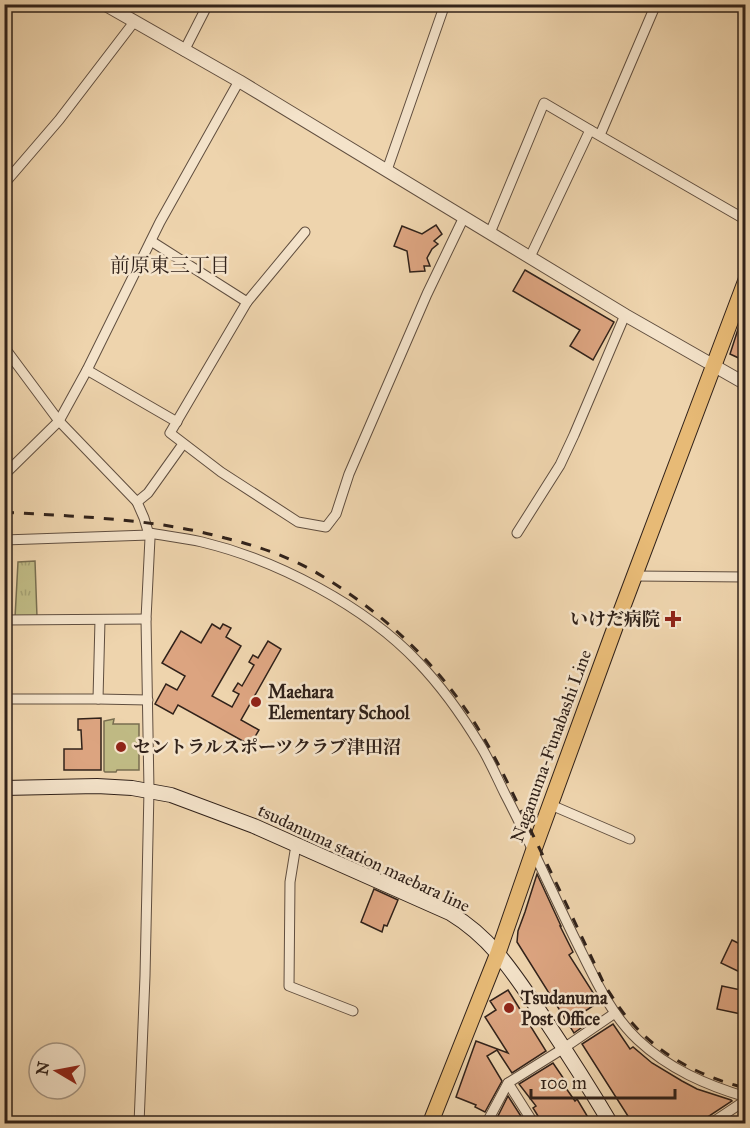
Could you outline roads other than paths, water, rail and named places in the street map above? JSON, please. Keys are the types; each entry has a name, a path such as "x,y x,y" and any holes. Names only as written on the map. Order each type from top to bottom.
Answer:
{"main road":[{"name":"Naganuma-Funabashi Line","path":"434,1121 746,280"},
{"name":"tsudanuma station maebara line","path":"4,788 96,786 149,790 171,795 254,826 450,913 480,934 498,953 564,1048 612,1124"}],"street":[{"path":"104,4 238,81 625,315 746,384"},
{"path":"184,51 208,4"},
{"path":"387,170 445,4"},
{"path":"600,135 656,4"},
{"path":"4,184 52,128 134,22"},
{"path":"4,475 59,421 190,166 238,81"},
{"path":"490,233 544,103 746,220"},
{"path":"530,257 590,130"},
{"path":"305,232 247,302 170,433 220,471 298,522 326,527 336,514 349,474 423,301 464,217"},
{"path":"151,241 247,302"},
{"path":"517,533 560,465 625,315"},
{"path":"4,347 59,421 136,502 149,534 146,619 149,790 139,1124"},
{"path":"87,370 177,422"},
{"path":"136,502 148,493 183,444"},
{"path":"4,540 149,534 201,542 244,554 299,578 337,598 397,643 435,681 481,747 586,962 615,1013 638,1040 657,1057 701,1082 746,1098"},
{"path":"635,576 746,577"},
{"path":"4,620 146,619"},
{"path":"98,699 100,620"},
{"path":"4,699 148,700"},
{"path":"551,805 630,839"},
{"path":"296,845 290,882 289,986 353,1011"},
{"path":"486,1124 508,1083 615,1013"},
{"path":"508,1083 534,1124"},
{"path":"710,1124 746,1098"}],"railway":[{"path":"4,512 143,522 198,531 237,541 275,553 299,564 322,576 368,607 429,664 464,707 479,730 511,790 605,986 625,1015 644,1036 670,1056 699,1072 746,1088"}],"place":[{"name":"いけだ病院","path":"673,619"},
{"name":"Maehara Elementary School","path":"256,702"},
{"name":"セントラルスポーツクラブ津田沼","path":"121,747"},
{"name":"Tsudanuma Post Office","path":"509,1008"}],"district":[{"name":"前原東三丁目","path":"170,265"}]}
